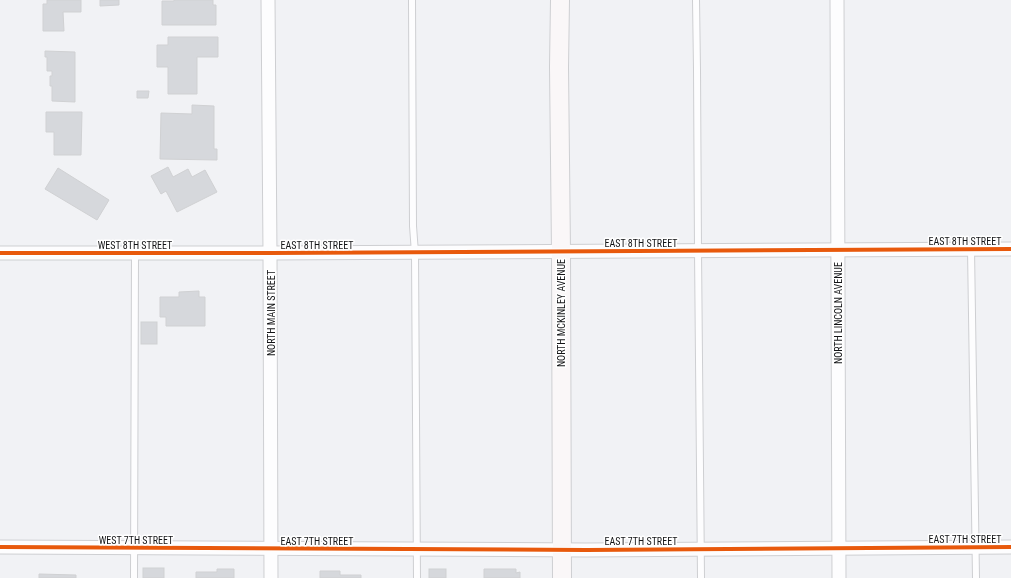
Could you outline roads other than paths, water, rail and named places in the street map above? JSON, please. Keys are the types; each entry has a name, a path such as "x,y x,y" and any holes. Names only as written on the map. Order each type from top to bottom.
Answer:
{"main road":[{"name":"NORTH MCKINLEY AVENUE","path":"560,0 559,68 562,578"}],"street":[{"name":"NORTH MAIN STREET","path":"268,0 271,578"},
{"name":"NORTH LINCOLN AVENUE","path":"837,0 839,578"},
{"name":"EAST 8TH STREET","path":"270,253 1011,249"},
{"name":"WEST 8TH STREET","path":"0,253 270,253"},
{"name":"WEST 7TH STREET","path":"0,547 271,549"},
{"name":"EAST 7TH STREET","path":"271,549 562,550 1011,547"}],"lane":[{"path":"412,0 417,578"},
{"path":"696,0 702,578"},
{"path":"971,249 976,578"},
{"path":"134,578 135,253"}]}
